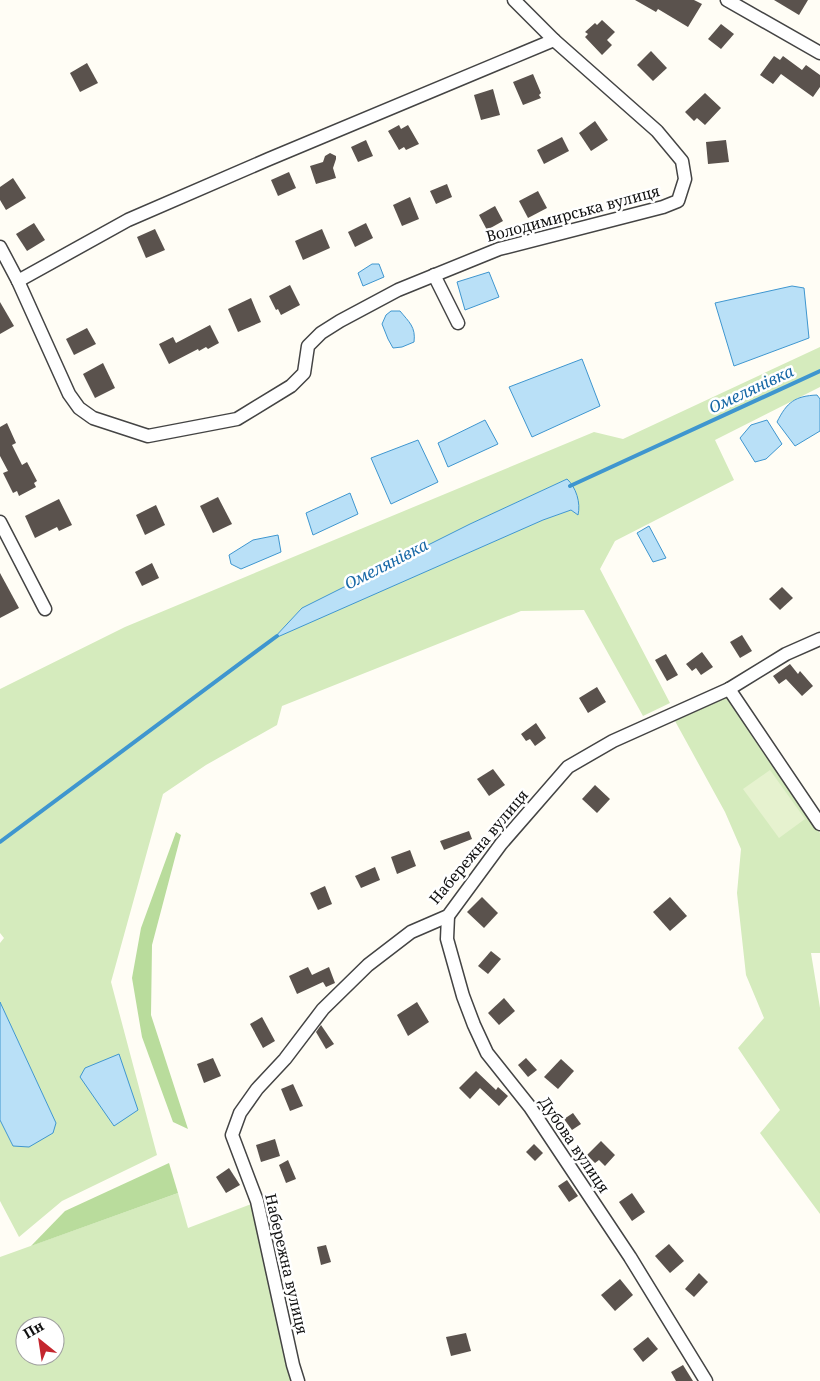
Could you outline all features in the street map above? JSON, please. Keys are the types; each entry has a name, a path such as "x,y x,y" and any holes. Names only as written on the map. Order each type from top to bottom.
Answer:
{"street":[{"name":"Володимирська вулиця","path":"0,247 18,281 69,394 79,408 93,418 148,436 237,419 291,386 304,373 308,346 321,333 398,290 499,249 663,207 678,201 684,179 682,161 657,131 554,40 514,0"},
{"path":"728,0 820,53"},
{"path":"18,281 128,220 268,159 554,40"},
{"path":"434,275 458,323"},
{"path":"0,522 44,609"},
{"name":"Набережна вулиця","path":"298,1381 257,1201 232,1135 240,1113 257,1089 285,1059 323,1009 368,965 411,932 448,916 502,844 568,767 613,740 729,688 786,654 820,639"},
{"path":"729,688 820,824"},
{"name":"Дубова вулиця","path":"448,916 447,939 462,996 487,1053 530,1107 630,1257 706,1381"}],"green space":[{"path":"820,347 820,387 715,440 734,480 615,541 600,569 670,703 643,716 584,610 521,611 282,706 277,725 206,765 163,794 111,982 157,1155 62,1201 19,1237 0,1201 0,1120 13,1146 56,1123 0,1002 0,943 4,938 0,933 0,689 125,627 594,432 623,439","holes":["567,479 578,515 571,510 543,520 274,638 302,608 470,524"]},
{"path":"728,697 820,833 820,953 811,953 820,1008 820,1214 760,1133 780,1110 738,1048 764,1018 746,975 737,893 741,849 725,812 675,721"},
{"path":"770,770 805,819 779,838 743,789"},
{"path":"176,832 181,835 152,945 151,1015 188,1129 173,1122 142,1037 132,978 141,928"},
{"path":"169,1163 178,1193 31,1246 65,1211"},
{"path":"178,1193 188,1228 254,1203 295,1381 0,1381 0,1257"}],"water":[{"path":"372,264 379,264 384,277 363,286 358,273"},
{"path":"489,272 499,297 465,310 457,282"},
{"path":"792,286 804,288 809,338 734,366 715,303"},
{"path":"391,311 400,311 409,322 414,332 414,342 402,347 393,348 382,324 386,315"},
{"path":"582,359 600,406 532,437 509,387"},
{"path":"817,395 820,399 820,431 795,446 777,422 784,409 792,401"},
{"path":"485,420 498,444 448,467 438,443"},
{"path":"767,420 782,444 766,459 755,462 740,438 751,425"},
{"path":"418,440 438,482 391,504 371,458"},
{"path":"567,479 573,486 577,496 579,505 578,515 571,510 543,520 273,639 302,608 470,524"},
{"path":"350,493 358,514 313,535 306,513"},
{"path":"649,526 666,558 653,562 637,533"},
{"path":"278,535 281,552 241,569 231,564 229,555 253,540"},
{"path":"0,1002 56,1123 53,1133 29,1147 13,1146 0,1120"},
{"path":"119,1054 138,1110 114,1126 80,1077 85,1068"}],"building":[{"path":"635,0 694,0 702,4 688,27 658,9 656,12"},
{"path":"774,0 808,0 799,15"},
{"path":"602,20 615,32 607,40 612,45 602,55 585,37 588,34 585,32 595,23 597,25"},
{"path":"721,24 734,34 721,49 708,39"},
{"path":"651,51 667,68 653,81 637,65"},
{"path":"774,56 780,60 783,56 802,70 806,65 820,75 820,87 813,97 781,74 773,84 760,75"},
{"path":"87,63 98,83 80,92 70,73"},
{"path":"533,74 541,93 539,95 541,98 523,105 513,82"},
{"path":"493,89 500,115 481,120 474,95"},
{"path":"705,93 721,108 705,125 697,118 694,121 685,112"},
{"path":"595,121 608,140 591,151 579,133"},
{"path":"399,125 401,129 408,125 419,144 406,150 404,147 399,150 388,131"},
{"path":"562,137 569,151 544,164 537,150"},
{"path":"366,140 373,156 358,162 351,147"},
{"path":"726,140 729,162 708,164 706,142"},
{"path":"330,153 336,156 333,168 336,178 316,184 310,166 323,162 325,156"},
{"path":"289,172 296,188 278,196 271,180"},
{"path":"13,178 26,198 6,210 0,200 0,187"},
{"path":"447,184 452,197 436,204 430,191"},
{"path":"538,191 547,208 528,218 519,201"},
{"path":"410,197 419,219 402,226 393,205"},
{"path":"495,206 503,221 487,230 479,215"},
{"path":"34,223 45,240 27,251 16,234"},
{"path":"366,223 373,238 355,247 348,232"},
{"path":"155,229 165,250 146,258 137,237"},
{"path":"322,229 330,248 303,260 295,241"},
{"path":"290,285 300,305 281,315 278,309 276,310 269,296"},
{"path":"251,298 261,322 238,332 228,309"},
{"path":"0,302 14,326 0,334"},
{"path":"210,325 219,343 208,349 206,347 199,351 198,349 169,364 159,344 173,337 176,343"},
{"path":"87,328 96,344 74,355 66,339"},
{"path":"103,363 115,388 95,398 83,374"},
{"path":"7,423 16,443 12,445 22,465 27,462 37,481 34,483 36,487 19,496 17,491 13,493 3,473 8,471 0,456 0,427"},
{"path":"218,497 232,524 213,533 200,506"},
{"path":"59,499 72,525 59,531 57,527 35,538 25,516"},
{"path":"156,505 165,525 145,535 136,515"},
{"path":"152,563 159,578 142,586 135,572"},
{"path":"0,573 19,608 0,618"},
{"path":"782,587 793,598 780,610 769,599"},
{"path":"742,635 752,651 740,658 730,642"},
{"path":"702,652 713,667 701,675 696,668 692,671 686,664"},
{"path":"666,654 678,675 667,681 655,660"},
{"path":"790,664 798,674 800,671 813,686 802,696 786,679 779,684 773,676"},
{"path":"597,687 606,702 588,713 579,698"},
{"path":"536,723 546,738 535,746 530,739 526,741 521,734"},
{"path":"493,769 505,785 489,796 477,779"},
{"path":"595,785 610,799 597,813 582,799"},
{"path":"469,831 472,839 444,850 440,841"},
{"path":"410,850 416,866 397,874 391,857"},
{"path":"375,867 380,880 361,888 355,876"},
{"path":"325,886 332,904 318,910 310,893"},
{"path":"482,897 498,913 484,928 467,912"},
{"path":"670,897 687,916 670,931 653,912"},
{"path":"491,951 501,959 488,974 478,966"},
{"path":"308,967 312,975 329,967 335,983 326,987 323,982 297,994 289,976"},
{"path":"504,998 515,1011 499,1025 488,1013"},
{"path":"417,1002 429,1022 408,1036 397,1015"},
{"path":"262,1017 275,1041 263,1048 250,1024"},
{"path":"321,1025 334,1044 326,1049 316,1032"},
{"path":"213,1058 221,1076 204,1083 197,1064"},
{"path":"526,1058 537,1070 528,1077 518,1065"},
{"path":"561,1059 574,1071 558,1089 544,1077"},
{"path":"476,1071 496,1090 498,1087 508,1096 499,1106 480,1088 470,1099 459,1088"},
{"path":"293,1084 303,1106 290,1111 281,1089"},
{"path":"573,1113 581,1124 572,1130 564,1119"},
{"path":"275,1139 280,1156 261,1162 256,1145"},
{"path":"601,1141 615,1155 605,1166 599,1160 595,1163 587,1155"},
{"path":"534,1144 543,1153 535,1161 526,1152"},
{"path":"288,1160 296,1179 286,1183 279,1165"},
{"path":"229,1168 240,1185 226,1193 216,1177"},
{"path":"567,1180 578,1196 569,1202 558,1186"},
{"path":"632,1193 645,1212 632,1221 619,1202"},
{"path":"669,1244 684,1261 670,1273 655,1256"},
{"path":"326,1245 331,1262 321,1265 317,1247"},
{"path":"699,1273 708,1282 694,1297 685,1289"},
{"path":"620,1279 633,1295 615,1311 601,1295"},
{"path":"466,1333 471,1351 451,1356 446,1337"},
{"path":"648,1337 658,1349 643,1362 633,1349"},
{"path":"683,1365 693,1381 676,1381 671,1372"}],"waterway":[{"name":"Омелянівка","path":"570,486 820,371"},
{"name":"Омелянівка","path":"0,842 277,636"}]}
